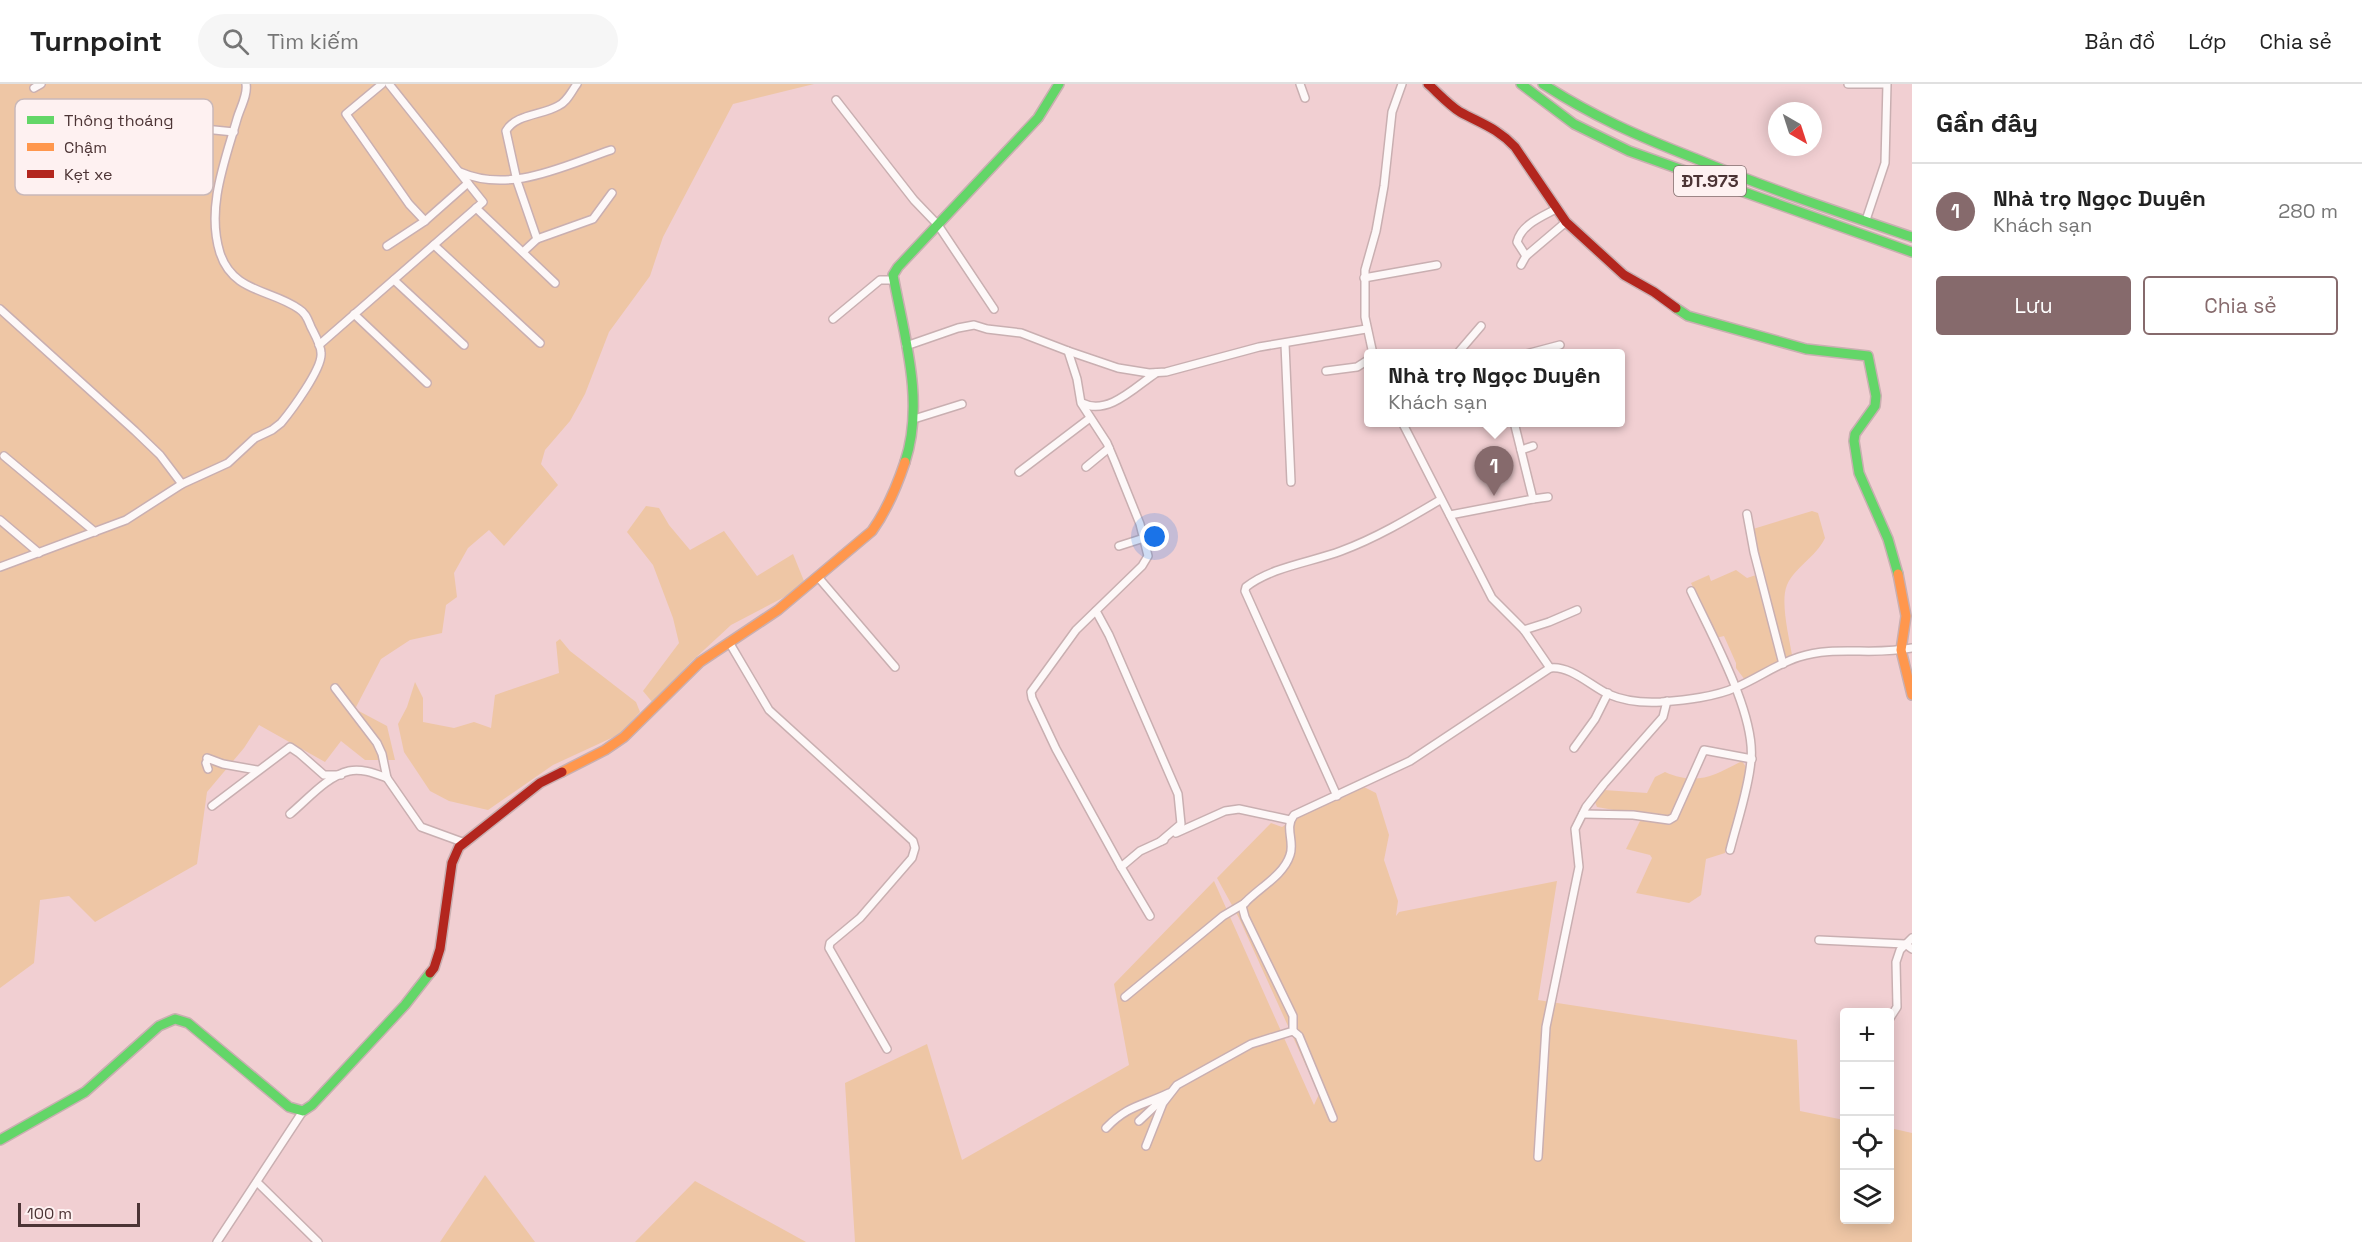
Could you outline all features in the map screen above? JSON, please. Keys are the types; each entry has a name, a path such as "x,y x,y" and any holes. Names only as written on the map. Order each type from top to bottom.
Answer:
{"street":[{"path":"0,567 126,520 182,484 228,463 255,438 272,430 280,423 318,366 322,356 304,313 288,303 243,284 227,267 220,253 216,216 217,192 246,94 246,84"},
{"path":"382,84 346,114 409,204 425,221"},
{"path":"319,345 483,202 389,84"},
{"path":"537,239 518,181 506,131 509,126 565,102 577,84"},
{"path":"217,1242 303,1111 312,1105 405,1005 434,968 440,949 453,856 465,843 540,783 605,750 624,737 700,662 778,610 872,531 880,520 907,455 914,419 906,346 893,275 1038,118 1059,84"},
{"path":"1300,84 1305,98"},
{"path":"1372,349 1366,329 1364,278 1384,186 1392,112 1402,84"},
{"path":"1428,84 1459,111 1493,127 1504,136 1515,147 1566,222 1624,275 1654,292 1688,316 1806,349 1868,356 1875,406 1855,434 1854,441 1859,473 1888,539 1899,576 1906,616 1901,650 1912,695"},
{"name":"ĐT.973","path":"1521,84 1574,124 1629,151 1912,252"},
{"name":"ĐT.973","path":"1543,84 1590,113 1717,168 1774,191 1912,237"},
{"path":"1848,84 1887,84 1885,163 1866,220"},
{"path":"836,100 914,200 938,225 994,309"},
{"path":"213,130 234,132"},
{"path":"458,171 475,179 518,181 611,150"},
{"path":"1712,181 1717,168"},
{"path":"387,246 425,221 468,183"},
{"path":"523,252 537,239 593,219 612,194"},
{"path":"476,208 555,283"},
{"path":"1526,256 1517,242 1519,234 1531,223 1556,210"},
{"path":"1521,265 1526,256 1566,222"},
{"path":"434,245 540,343"},
{"path":"1364,278 1437,265"},
{"path":"394,280 464,345"},
{"path":"832,319 880,280 894,280"},
{"path":"0,309 160,455 182,484"},
{"path":"354,314 427,383"},
{"path":"906,346 970,325 1021,333 1134,372 1158,372 1259,347 1366,329"},
{"path":"1461,349 1481,326"},
{"path":"1285,344 1291,482"},
{"path":"1545,349 1560,345"},
{"path":"1068,351 1077,379 1081,403 1109,448 1144,538 1148,556 1146,561 1068,639 1030,692 1056,749 1150,916"},
{"path":"1326,371 1357,367 1364,363"},
{"path":"1081,403 1101,407 1126,394 1158,372"},
{"path":"914,419 962,404"},
{"path":"1019,472 1090,418"},
{"path":"1404,427 1492,597 1524,630 1551,668"},
{"path":"1515,427 1533,499"},
{"path":"1521,450 1533,446"},
{"path":"1086,466 1109,448"},
{"path":"4,456 95,532"},
{"path":"1450,515 1548,497"},
{"path":"1336,796 1245,591 1246,587 1297,564 1341,551 1392,528 1440,500"},
{"path":"1747,514 1756,561 1783,664"},
{"path":"0,520 39,553"},
{"path":"1119,546 1144,538"},
{"path":"818,578 895,667"},
{"path":"1691,591 1736,688 1748,722 1752,759 1730,850"},
{"path":"1524,630 1577,610"},
{"path":"1096,611 1109,635 1178,794 1181,824 1161,841"},
{"path":"729,642 769,710 913,841 915,848 912,858 860,918 830,943 829,948 887,1049"},
{"path":"1125,998 1224,916 1245,903 1276,874 1291,854 1290,820 1294,815 1410,761 1551,668 1555,667 1572,673 1622,699 1641,702 1667,701 1711,695 1736,688 1799,657 1829,651 1873,653 1912,648"},
{"path":"335,688 377,742 387,778 421,827 465,843"},
{"path":"1574,748 1595,719 1608,693"},
{"path":"1538,1157 1546,1027 1579,867 1575,829 1583,814 1611,776 1663,717 1667,701"},
{"path":"212,807 257,770 290,747 324,775 341,775"},
{"path":"1583,814 1633,815 1669,820 1674,817 1704,750 1752,759"},
{"path":"208,770 206,763 208,759 257,770"},
{"path":"290,814 327,783 350,771 371,772 387,778"},
{"path":"1121,867 1140,851 1182,829 1225,811 1239,809 1290,820"},
{"path":"1245,903 1242,906 1245,917 1293,1016 1293,1031"},
{"path":"1894,1012 1897,1007 1896,962 1905,944 1912,938"},
{"path":"1819,940 1905,944 1912,949"},
{"path":"0,1140 85,1092 159,1026 175,1019 188,1023 289,1107 303,1111"},
{"path":"1139,1121 1189,1078 1251,1044 1293,1031"},
{"path":"1293,1031 1299,1036 1334,1118"},
{"path":"1106,1128 1130,1107 1151,1102 1169,1093"},
{"path":"1146,1146 1169,1093"},
{"path":"257,1182 318,1242"}],"shaded area":[{"path":"0,84 814,84 733,104 663,237 650,276 609,332 585,394 570,421 545,450 541,464 558,485 504,546 489,530 468,548 454,573 457,597 446,605 442,633 410,640 381,659 355,709 387,726 395,760 365,760 341,741 325,762 259,725 244,748 207,792 197,864 95,922 69,896 40,900 34,963 0,988"},
{"path":"646,506 659,508 669,525 690,550 724,531 757,576 793,554 804,581 790,594 731,625 691,662 653,703 643,691 679,643 673,618 653,565 627,532"},
{"path":"1812,511 1818,513 1825,538 1790,579 1785,592 1787,629 1792,655 1745,680 1736,668 1724,636 1716,638 1691,583 1709,575 1711,581 1736,570 1747,578 1762,573 1753,529"},
{"path":"560,639 570,651 636,702 640,712 620,734 553,765 488,810 449,801 430,791 404,752 398,724 407,707 415,682 423,698 423,722 454,728 474,722 491,728 495,695 559,673 556,642"},
{"path":"1742,761 1746,767 1746,773 1725,853 1706,859 1701,895 1689,903 1636,893 1652,858 1650,855 1626,849 1640,821 1636,814 1597,807 1595,802 1604,790 1647,793 1655,777 1665,772 1696,779 1713,775"},
{"path":"1364,787 1376,793 1389,835 1384,860 1398,901 1396,916 1399,912 1557,881 1538,1000 1797,1040 1800,1111 1840,1119 1840,1224 1894,1224 1894,1129 1912,1133 1912,1242 855,1242 845,1083 927,1044 962,1160 1129,1065 1114,984 1214,881 1314,1105 1320,1092 1317,1090 1239,918 1217,878 1271,823 1282,827 1297,817"},
{"path":"485,1175 535,1242 440,1242"},
{"path":"695,1181 806,1242 635,1242"}],"traffic: fast":[{"path":"905,462 911,439 913,392 911,368 893,275 1038,118 1059,84"},
{"path":"1521,84 1574,124 1629,151 1912,252"},
{"path":"1543,84 1598,116 1655,142 1775,190 1912,237"},
{"path":"1676,308 1688,316 1806,349 1868,356 1876,396 1875,406 1855,434 1854,441 1859,473 1888,539 1898,574"},
{"path":"0,1140 85,1092 159,1026 175,1019 188,1023 289,1107 303,1111 312,1105 405,1005 430,973"}],"traffic: slow":[{"path":"562,772 605,750 624,737 700,662 778,610 872,531 891,498 905,462"},
{"path":"1898,574 1906,616 1901,650 1912,695"}],"traffic: jam":[{"path":"1428,84 1460,112 1495,131 1515,147 1566,222 1624,275 1676,308"},
{"path":"430,973 440,949 452,863 459,847 540,783 562,772"}],"place":[{"name":"Nhà trọ Ngọc Duyên","path":"1494,496"}]}
